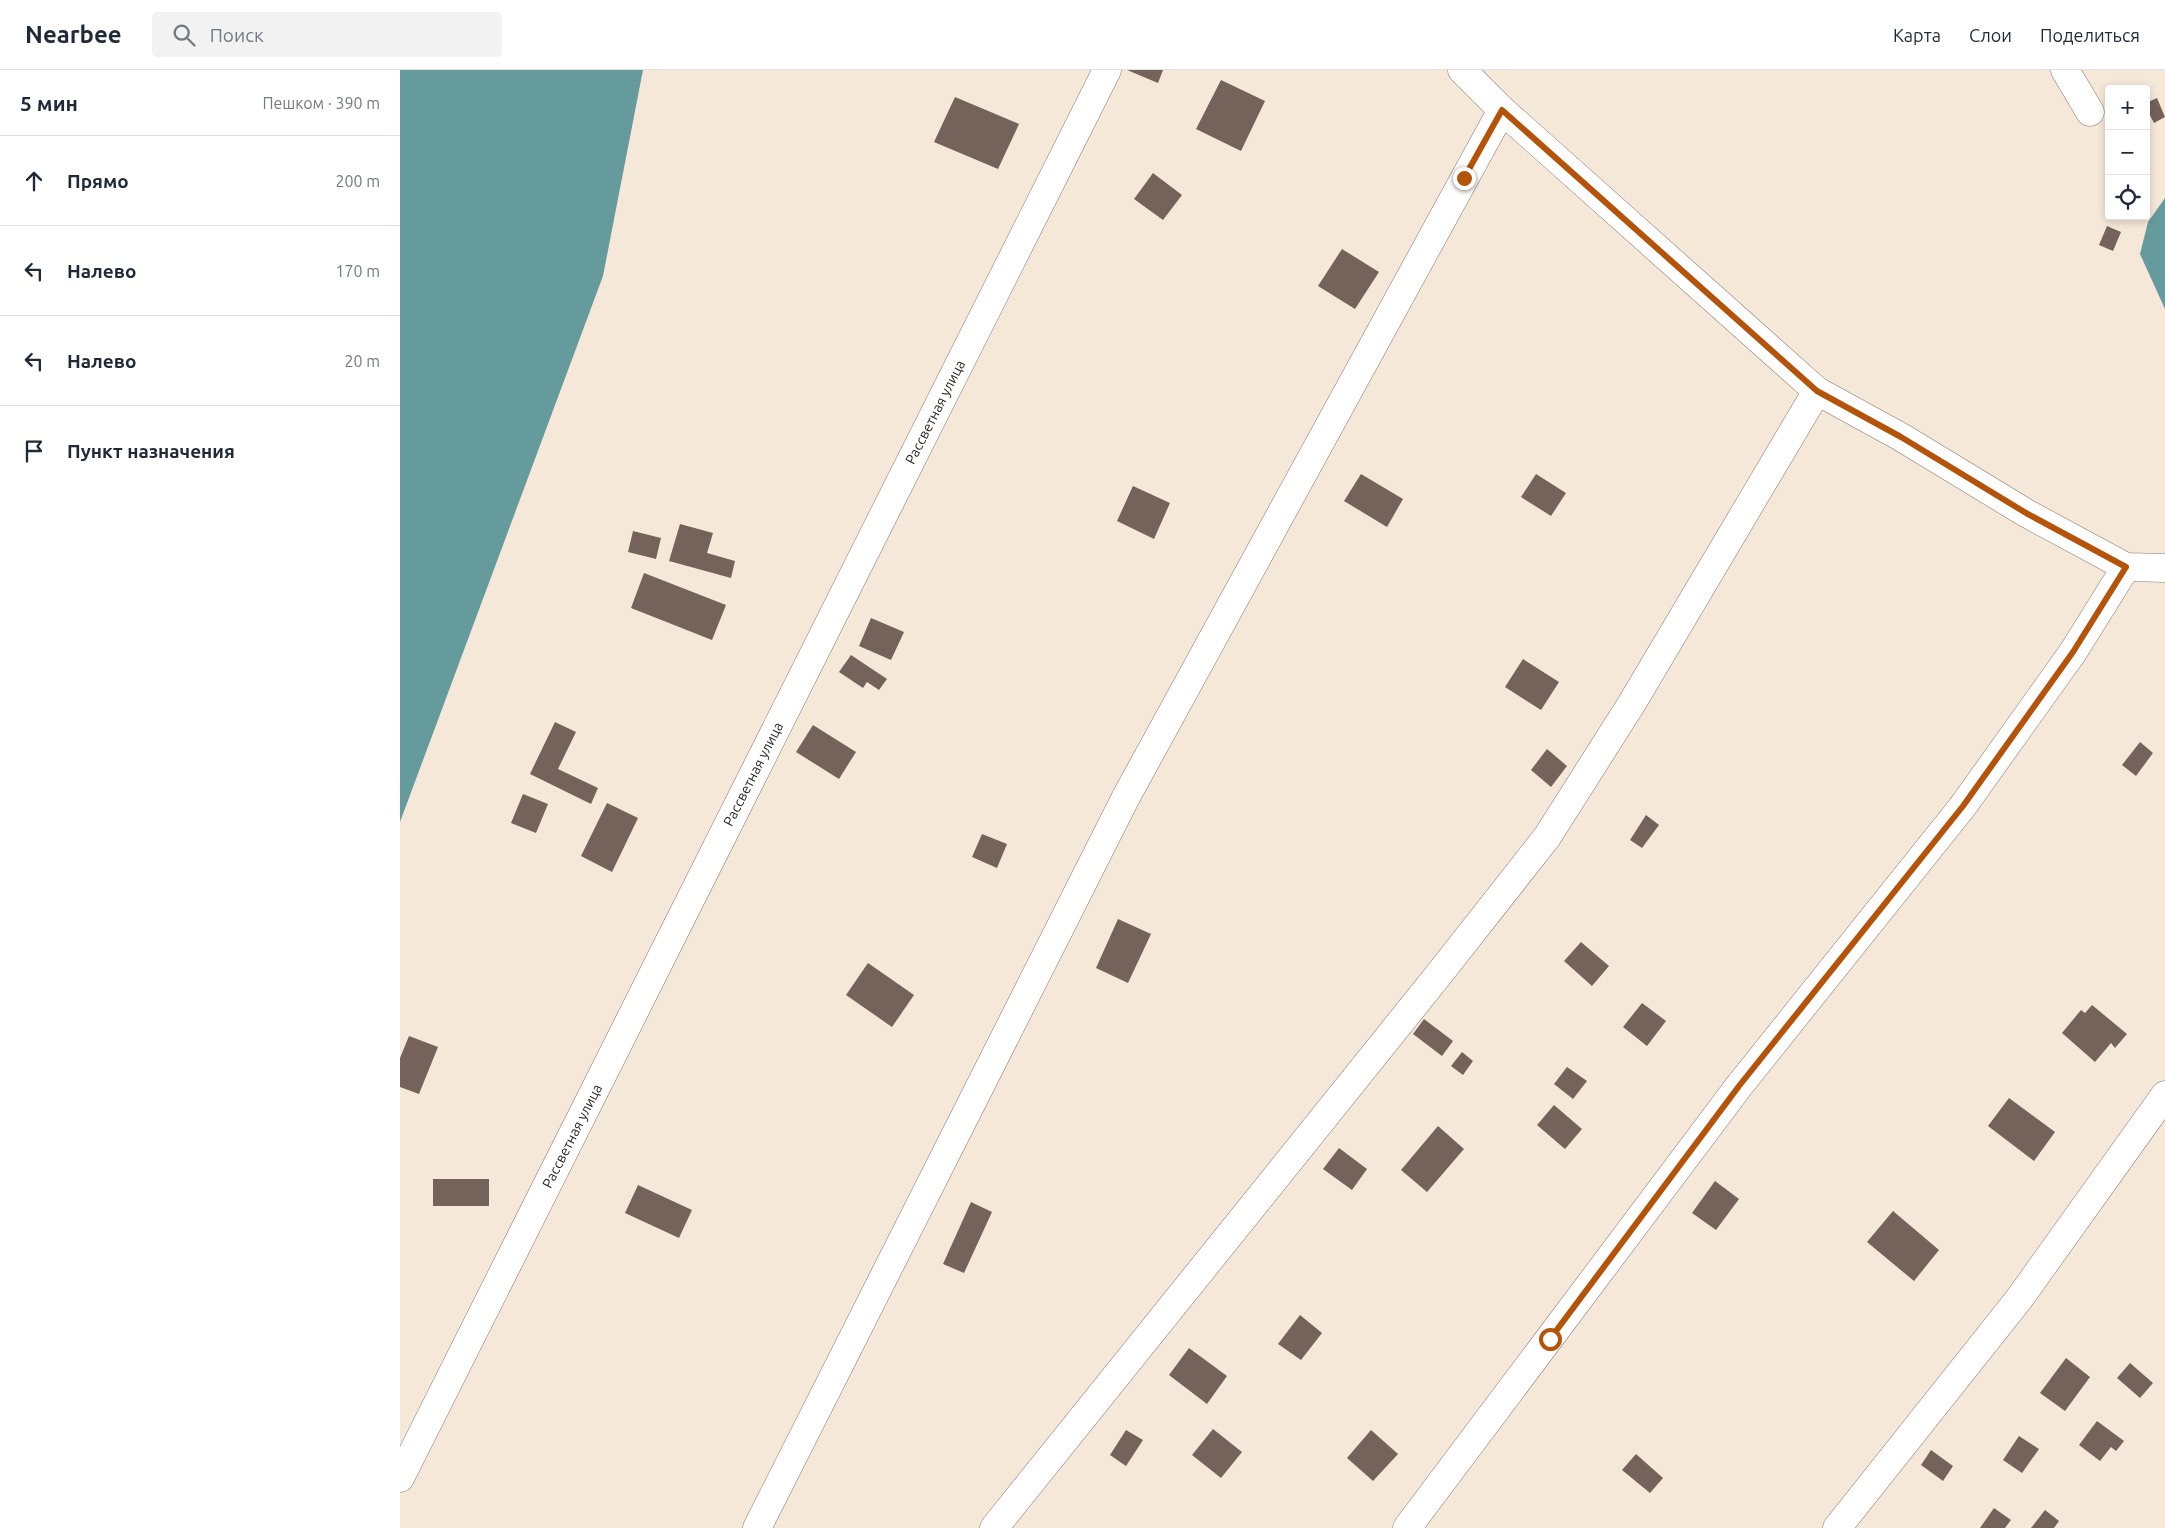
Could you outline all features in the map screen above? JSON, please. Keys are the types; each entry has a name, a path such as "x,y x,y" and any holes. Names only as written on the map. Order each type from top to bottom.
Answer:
{"street":[{"name":"Рассветная улица","path":"400,1478 1108,70"},
{"path":"1462,70 1502,110 1817,391 1901,437 2026,513 2126,567 2165,568"},
{"path":"2066,70 2090,112"},
{"path":"757,1528 1126,797 1502,110"},
{"path":"994,1528 1548,837 1632,703 1817,391"},
{"path":"1407,1528 1739,1086 1963,806 2073,652 2126,567"},
{"path":"1837,1528 2019,1300 2165,1095"}],"water":[{"path":"400,70 643,70 603,276 400,822"},
{"path":"2165,198 2165,309 2140,254 2150,219"}],"building":[{"path":"1127,70 1163,70 1158,83"},
{"path":"1221,80 1265,101 1241,151 1196,129"},
{"path":"955,97 1019,124 998,169 934,142"},
{"path":"2157,98 2165,117 2154,123 2150,116 2150,101"},
{"path":"1153,173 1182,195 1163,220 1134,199"},
{"path":"2107,226 2121,232 2113,251 2099,245"},
{"path":"1342,249 1379,272 1355,309 1318,286"},
{"path":"1361,474 1403,499 1387,527 1344,501"},
{"path":"1536,474 1566,493 1551,516 1521,497"},
{"path":"1133,486 1170,503 1154,539 1117,521"},
{"path":"680,524 713,533 707,553 735,561 731,578 669,561"},
{"path":"633,531 661,538 656,559 628,552"},
{"path":"644,573 726,605 712,640 631,608"},
{"path":"871,618 904,632 891,660 859,646"},
{"path":"851,655 887,679 879,690 867,682 863,688 839,672"},
{"path":"1523,659 1559,682 1541,710 1505,687"},
{"path":"555,722 576,732 558,769 598,788 591,804 530,774"},
{"path":"813,725 856,752 839,779 796,752"},
{"path":"2140,742 2153,753 2136,776 2122,765"},
{"path":"1547,749 1567,766 1551,787 1531,770"},
{"path":"523,794 548,804 536,833 511,823"},
{"path":"607,803 638,818 612,872 581,856"},
{"path":"1646,815 1659,825 1642,848 1630,840"},
{"path":"982,834 1007,844 997,868 972,857"},
{"path":"1118,919 1151,934 1128,983 1096,968"},
{"path":"1581,942 1609,966 1592,986 1564,961"},
{"path":"868,963 914,995 892,1027 846,995"},
{"path":"1642,1003 1666,1021 1647,1046 1623,1027"},
{"path":"2092,1005 2127,1034 2115,1048 2111,1043 2095,1062 2062,1033 2081,1010 2085,1013"},
{"path":"1424,1019 1453,1041 1442,1056 1413,1034"},
{"path":"409,1036 438,1047 419,1094 400,1087 400,1058"},
{"path":"1462,1052 1473,1061 1463,1075 1451,1066"},
{"path":"1567,1067 1587,1081 1573,1099 1554,1084"},
{"path":"2009,1098 2055,1132 2034,1161 1988,1126"},
{"path":"1554,1105 1582,1129 1565,1149 1537,1125"},
{"path":"1438,1126 1464,1149 1427,1192 1401,1170"},
{"path":"1339,1148 1367,1169 1352,1190 1323,1169"},
{"path":"433,1179 489,1179 489,1206 433,1206"},
{"path":"1715,1181 1739,1199 1716,1230 1692,1213"},
{"path":"638,1185 692,1210 679,1238 625,1213"},
{"path":"971,1202 992,1212 964,1273 943,1264"},
{"path":"1893,1211 1939,1250 1914,1281 1867,1242"},
{"path":"1300,1315 1322,1333 1301,1360 1278,1344"},
{"path":"1189,1348 1227,1376 1207,1404 1169,1375"},
{"path":"2066,1358 2090,1377 2065,1411 2040,1393"},
{"path":"2130,1363 2153,1383 2140,1398 2117,1378"},
{"path":"2097,1421 2124,1441 2116,1451 2111,1447 2100,1461 2079,1445"},
{"path":"1213,1429 1242,1452 1221,1478 1192,1455"},
{"path":"1126,1430 1143,1440 1126,1466 1110,1455"},
{"path":"1371,1430 1398,1454 1373,1481 1347,1458"},
{"path":"2019,1436 2039,1449 2022,1473 2003,1460"},
{"path":"1931,1450 1953,1466 1943,1481 1921,1465"},
{"path":"1636,1454 1663,1478 1650,1493 1622,1470"},
{"path":"1994,1508 2011,1520 2005,1528 1980,1528"},
{"path":"2045,1510 2059,1521 2054,1528 2031,1528"}],"route":[{"path":"1464,178 1502,110 1817,391 1901,437 2026,513 2126,567 2073,652 1963,806 1739,1086 1550,1339"}]}
